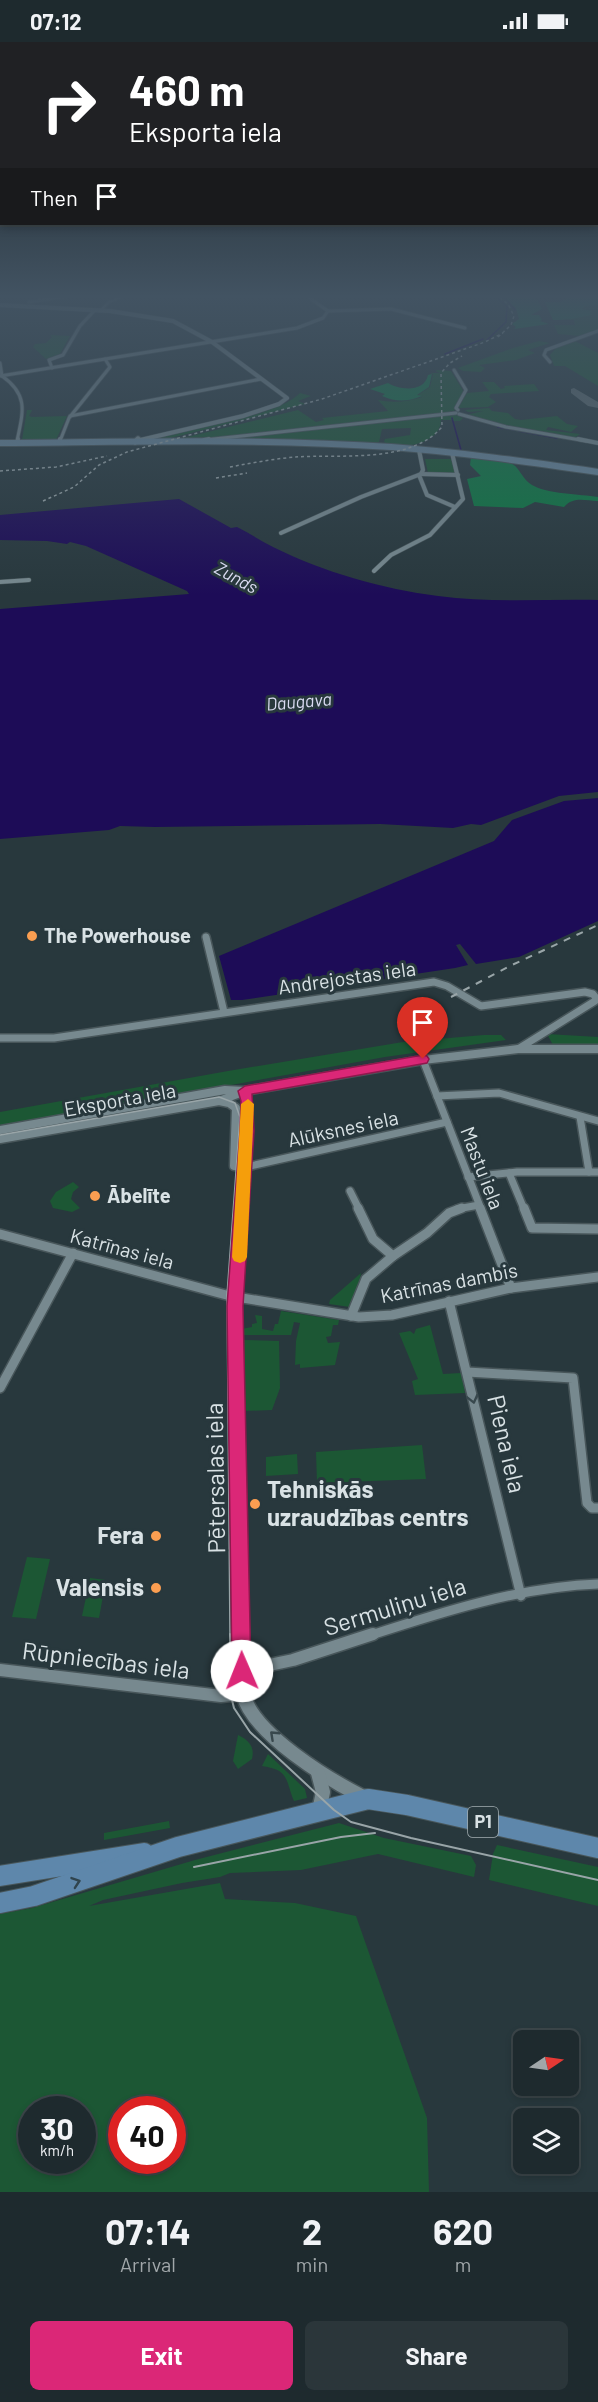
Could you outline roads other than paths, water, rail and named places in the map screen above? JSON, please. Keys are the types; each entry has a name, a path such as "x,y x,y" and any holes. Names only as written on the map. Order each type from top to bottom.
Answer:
{"main road":[{"path":"0,443 201,441 362,445 452,453 598,472"},
{"name":"P1","path":"0,1903 34,1896 178,1847 368,1799 407,1805 598,1848"},
{"name":"P1","path":"0,1876 178,1847"},
{"path":"34,1896 42,1888 45,1880 42,1873 35,1870"}],"street":[{"path":"17,443 24,408 19,394"},
{"path":"59,443 70,416 88,394"},
{"path":"70,416 182,394"},
{"path":"135,442 139,439 264,411 285,402 286,397 282,394"},
{"path":"457,412 456,408 464,394"},
{"path":"201,441 220,437 457,412 506,427 598,443"},
{"path":"419,450 423,470 420,475"},
{"path":"374,571 388,555 414,544 433,532 463,499 452,453"},
{"path":"420,475 428,495 455,507"},
{"path":"281,533 420,475 458,475"},
{"path":"0,582 29,580"},
{"path":"206,937 224,1012"},
{"name":"Andrejostas iela","path":"0,1038 23,1040 54,1038 434,981 445,983 469,1003 482,1006 585,992 593,994 596,998 595,1001 518,1049"},
{"name":"Eksporta iela","path":"0,1139 219,1101 245,1091 423,1059 518,1049 598,1049"},
{"name":"Mastu iela","path":"423,1059 511,1288"},
{"name":"Eksporta iela","path":"0,1130 225,1090 245,1091"},
{"name":"Pētersalas iela","path":"245,1091 248,1112 246,1167 235,1297 243,1694 247,1704 261,1722 318,1773 368,1799"},
{"path":"436,1096 499,1093 598,1121"},
{"path":"219,1101 229,1103 236,1108 234,1166 246,1167"},
{"path":"468,1178 509,1173 594,1172 580,1117"},
{"name":"Alūksnes iela","path":"246,1167 447,1122"},
{"path":"509,1173 532,1228 598,1229"},
{"path":"350,1191 373,1239 393,1256"},
{"path":"351,1316 366,1279 393,1256 427,1233 448,1213 460,1208 479,1205"},
{"name":"Katrīnas iela","path":"0,1234 235,1297"},
{"path":"0,1387 73,1253"},
{"name":"Katrīnas dambis","path":"235,1297 351,1316 392,1315 511,1288 598,1277"},
{"name":"Piena iela","path":"449,1301 522,1596"},
{"path":"467,1372 573,1378 587,1503 592,1508 598,1508"},
{"name":"Sermuliņu iela","path":"242,1671 293,1660 442,1610 574,1585 598,1584"},
{"name":"Rūpniecības iela","path":"0,1670 221,1696 243,1694"},
{"path":"318,1773 323,1792 319,1811"}],"water":[{"path":"179,499 231,528 237,527 292,556 333,572 375,584 417,593 458,598 598,600 598,792 559,796 481,825 471,824 453,828 380,824 120,826 109,830 0,839 0,609 189,594 187,591 86,546 70,542 67,544 47,541 0,540 0,515"},
{"path":"598,798 598,921 519,957 476,964 460,944 456,945 468,965 231,1000 219,956 494,841 512,820 564,801"}],"waterway":[{"path":"452,418 461,450"},
{"path":"498,427 515,430"},
{"path":"519,431 557,438"}],"tram line":[{"path":"0,1135 219,1097 235,1103 240,1117 227,1295 230,1636"},
{"path":"230,1634 231,1696 234,1708 250,1732 334,1810 351,1822 411,1838 598,1880"},
{"path":"194,1867 341,1837 375,1833"}],"railway":[{"path":"43,501 74,487 99,465 127,452 335,394"},
{"path":"230,467 295,457 373,455 412,447 428,439 442,427 441,394"},
{"path":"0,471 56,467 107,456"},
{"path":"216,478 247,473"},
{"path":"451,997 512,965 598,925"}],"place":[{"name":"The Powerhouse","path":"32,936"},
{"name":"Ābelīte","path":"95,1196"},
{"name":"Tehniskās uzraudzības centrs","path":"255,1504"},
{"name":"Fera","path":"156,1536"},
{"name":"Valensis","path":"156,1588"}],"water label":[{"name":"Zunds","path":"236,578"},
{"name":"Daugava","path":"299,702"}]}
